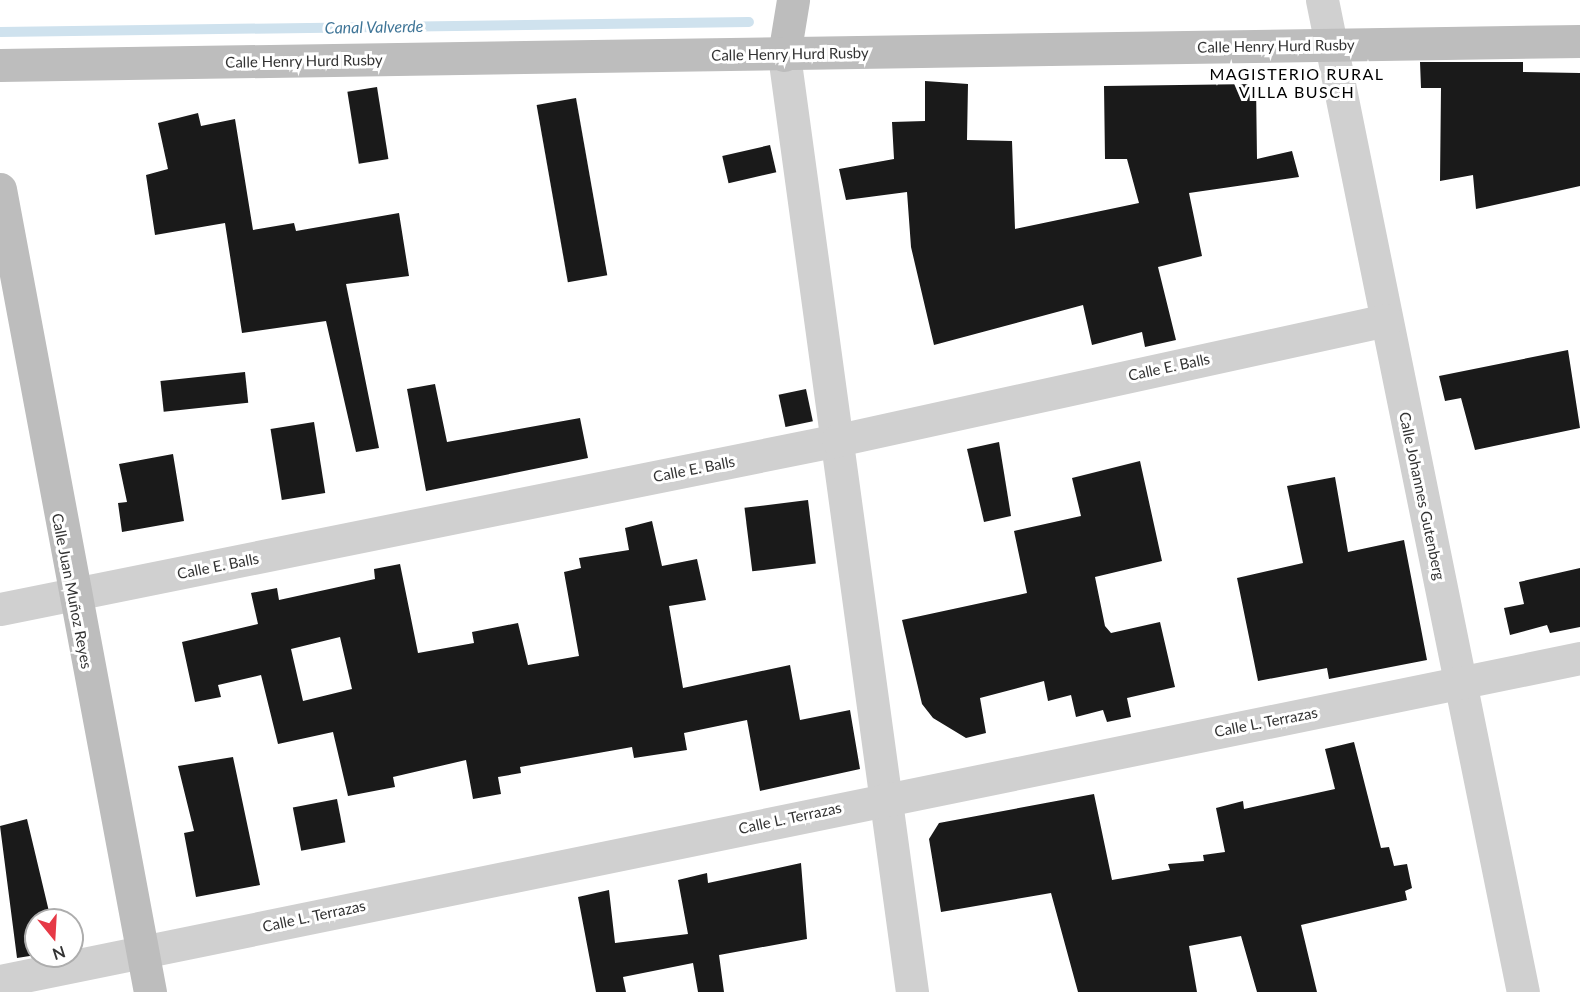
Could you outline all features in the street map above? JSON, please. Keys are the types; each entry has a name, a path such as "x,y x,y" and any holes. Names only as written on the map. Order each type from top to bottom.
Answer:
{"street":[{"path":"793,0 784,55 912,992"},
{"name":"Calle Johannes Gutenberg","path":"1322,0 1523,992"},
{"name":"Calle Henry Hurd Rusby","path":"0,64 784,55 1580,41"},
{"name":"Calle Juan Muñoz Reyes","path":"0,189 72,596 150,992"},
{"name":"Calle E. Balls","path":"0,609 838,440 1386,320"},
{"name":"Calle L. Terrazas","path":"0,981 884,798 1461,684 1580,658"}],"building":[{"path":"1420,62 1523,62 1523,72 1580,73 1580,186 1476,209 1473,175 1440,181 1441,88 1421,88"},
{"path":"925,81 968,84 967,140 1012,141 1015,229 1139,203 1127,159 1105,159 1104,86 1256,84 1257,159 1292,151 1299,177 1189,193 1202,256 1158,267 1176,340 1145,347 1142,332 1092,345 1083,305 934,345 911,247 907,192 846,200 839,169 894,159 892,122 925,121"},
{"path":"377,87 388,159 359,164 347,92"},
{"path":"576,98 607,275 568,282 537,105"},
{"path":"198,113 201,126 235,119 253,230 294,223 296,231 399,213 409,276 346,284 379,448 356,452 326,321 242,333 225,223 155,235 146,175 168,169 158,123"},
{"path":"770,145 776,172 729,183 722,156"},
{"path":"1568,350 1580,428 1475,450 1461,398 1445,401 1439,376"},
{"path":"245,372 248,403 164,412 160,381"},
{"path":"435,384 447,442 580,418 588,458 426,491 407,389"},
{"path":"806,389 813,421 785,427 779,395"},
{"path":"314,422 325,493 282,500 271,429"},
{"path":"999,442 1011,516 984,522 967,449"},
{"path":"173,454 184,521 122,532 118,503 127,502 119,464"},
{"path":"1140,461 1162,561 1095,577 1105,626 1111,633 1160,622 1175,687 1127,698 1131,717 1107,722 1103,710 1076,717 1071,695 1048,701 1044,681 980,698 986,733 966,738 933,718 922,704 902,620 1027,593 1014,531 1081,516 1072,478"},
{"path":"1335,477 1348,552 1404,540 1427,660 1329,679 1327,668 1258,681 1237,578 1303,563 1287,486"},
{"path":"808,500 816,564 752,571 744,508"},
{"path":"652,521 662,566 697,559 706,600 669,606 683,688 790,665 800,720 850,710 860,769 760,791 747,720 684,733 687,750 634,758 632,747 520,767 521,773 498,777 501,794 473,799 466,760 393,777 395,787 348,796 333,732 278,744 261,675 218,685 221,697 195,702 182,642 258,624 251,593 277,588 279,600 375,579 374,569 400,564 418,653 474,643 472,632 518,623 528,665 579,656 564,572 581,568 579,558 629,550 625,528","holes":["340,637 352,689 303,701 291,649"]},
{"path":"1580,568 1580,627 1550,633 1547,625 1510,635 1504,608 1524,604 1519,582"},
{"path":"1354,742 1381,848 1389,847 1394,866 1407,864 1412,888 1405,891 1407,900 1301,925 1317,992 1257,992 1241,936 1189,946 1197,992 1078,992 1051,893 941,912 929,839 939,823 1094,794 1112,880 1170,870 1168,864 1204,861 1203,855 1225,852 1216,808 1243,801 1244,809 1335,789 1325,749"},
{"path":"233,757 260,885 196,897 184,833 194,831 178,766"},
{"path":"337,799 345,842 301,851 293,808"},
{"path":"27,819 48,908 24,908 24,957 17,958 0,826"},
{"path":"801,863 807,939 719,955 724,992 698,992 693,963 623,977 626,992 596,992 578,897 609,890 615,943 688,934 678,880 707,873 708,883"}],"waterway":[{"name":"Canal Valverde","path":"0,32 749,22"}],"district":[{"name":"MAGISTERIO RURAL VILLA BUSCH","path":"1297,83"}]}
